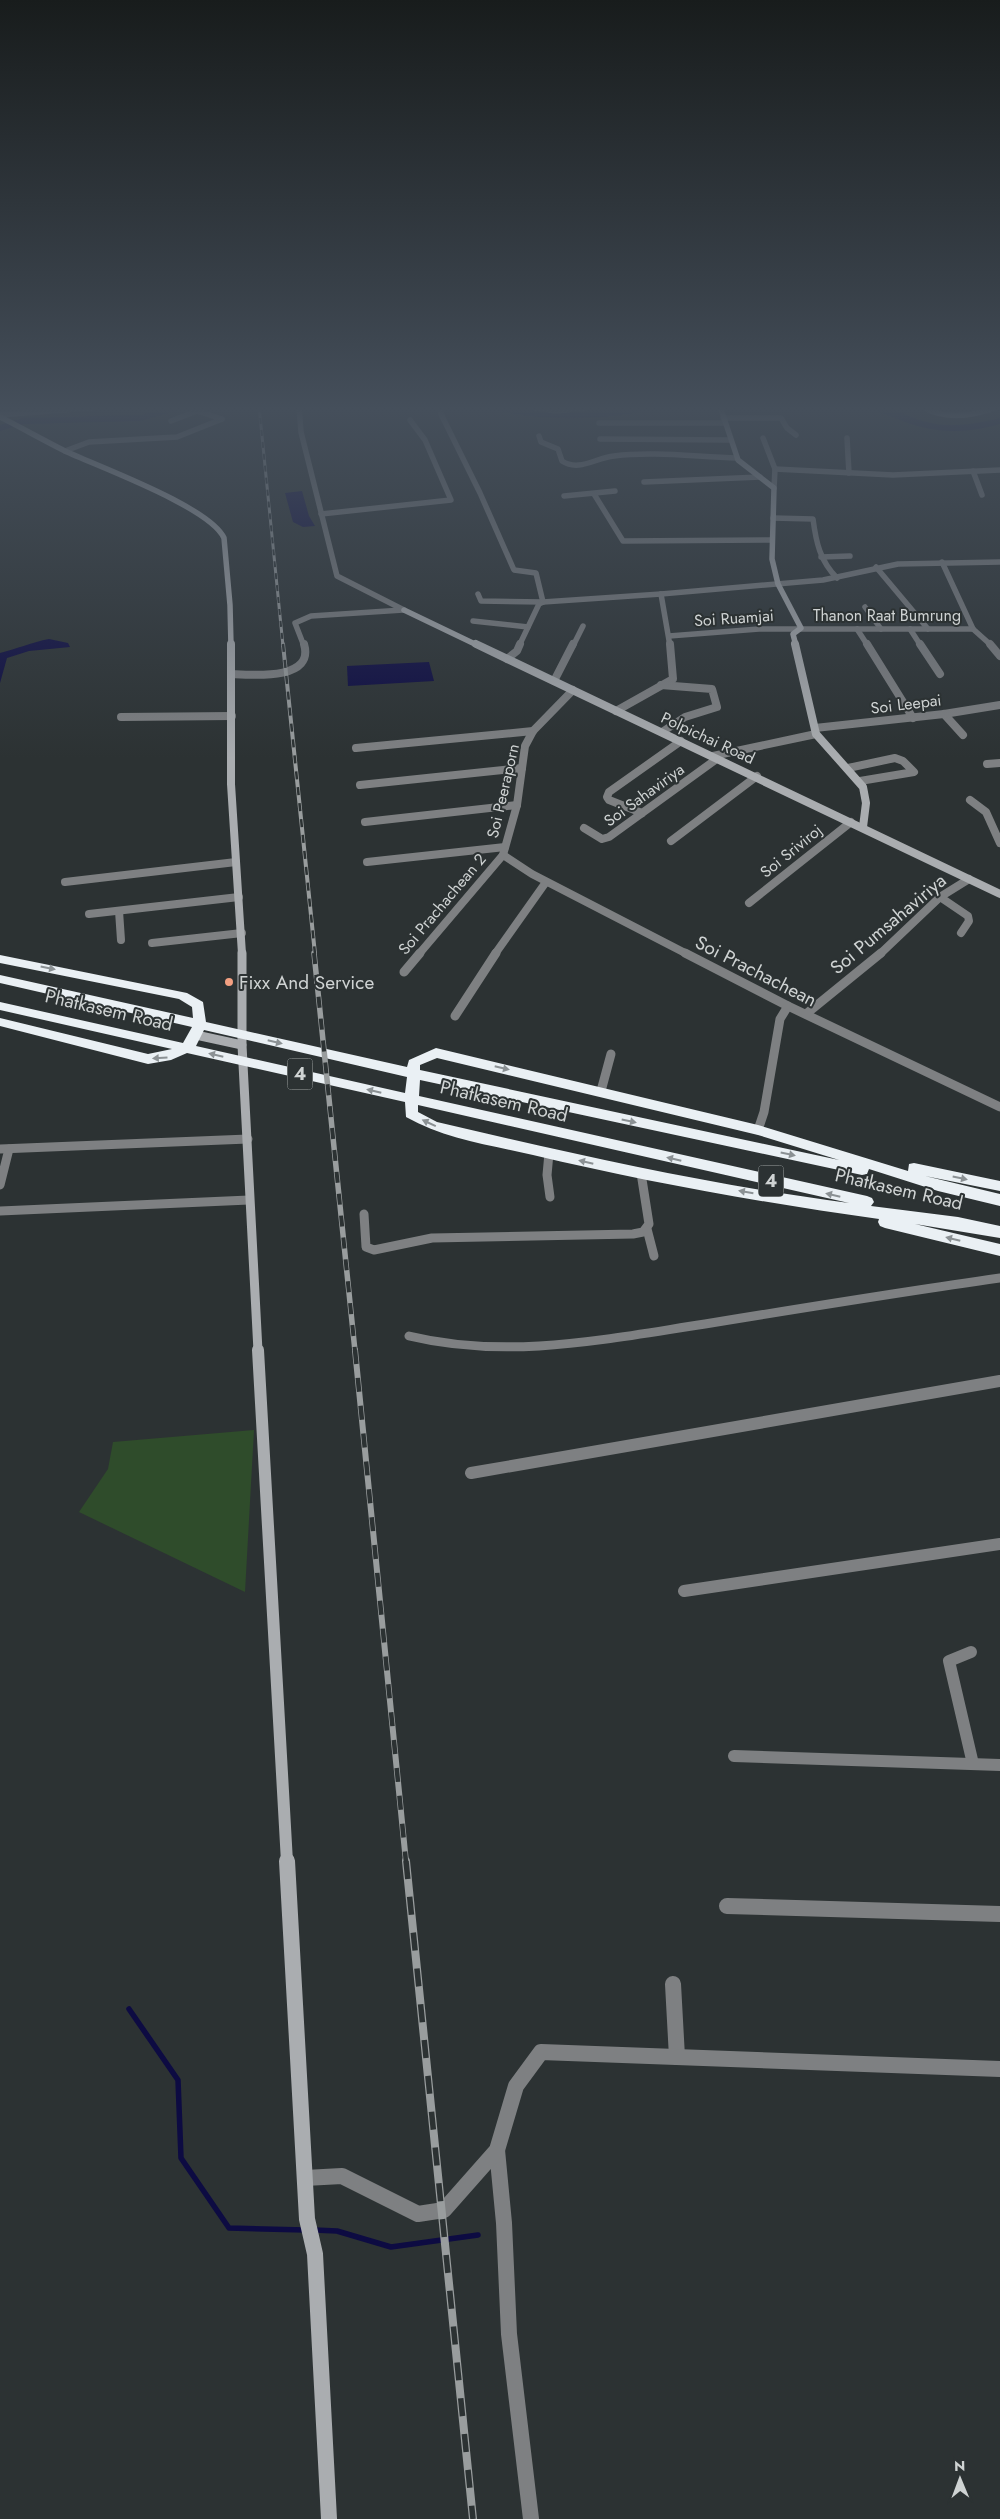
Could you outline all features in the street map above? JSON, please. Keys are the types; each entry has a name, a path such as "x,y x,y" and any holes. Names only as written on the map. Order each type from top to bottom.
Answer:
{"highway":[{"path":"0,959 183,996 198,1005 200,1014 196,1035 184,1051 167,1058 148,1059 0,1022"},
{"name":"Phatkasem Road","path":"0,979 547,1104 1000,1200"},
{"name":"Phatkasem Road","path":"0,1006 541,1130 1000,1232"},
{"path":"948,1188 758,1130 601,1091 436,1053 414,1063 411,1114 433,1126 641,1173 805,1203 967,1225"},
{"path":"827,1150 1000,1186"},
{"path":"805,1203 1000,1250"}],"street":[{"path":"213,524 220,529 224,538 230,605 231,784 242,933 242,1046 248,1139 249,1200 307,2219 315,2254 329,2519"},
{"path":"323,524 337,576 404,610"},
{"path":"494,524 514,570 536,573 543,602"},
{"path":"612,524 623,541 772,540"},
{"path":"773,524 772,559 778,584 801,628 793,634 815,731 866,790 867,807 863,827"},
{"path":"814,524 816,543 825,567 837,578"},
{"path":"821,557 850,556"},
{"path":"478,594 481,601 543,602 661,594 837,578 876,567 942,562 1000,562"},
{"path":"942,562 973,629 986,639 1000,656"},
{"path":"876,567 928,629"},
{"path":"616,711 673,679 669,636 661,594"},
{"path":"507,659 517,652 539,604 543,602"},
{"path":"866,607 881,629"},
{"path":"231,674 276,674 293,671 302,664 306,654 295,623 301,619 311,616 404,610"},
{"name":"Polpichai Road","path":"404,610 757,776 1000,894"},
{"path":"473,621 528,627"},
{"path":"554,681 583,626"},
{"name":"Thanon Raat Bumrung","path":"801,628 973,629"},
{"name":"Soi Ruamjai","path":"669,636 801,628"},
{"path":"857,629 913,718"},
{"path":"910,629 940,674"},
{"path":"662,685 677,688 712,689 717,707 685,717 662,732"},
{"name":"Soi Peeraporn","path":"504,851 517,805 525,746 533,731 573,690"},
{"name":"Soi Leepai","path":"716,757 815,731 1000,705"},
{"path":"944,714 963,735"},
{"path":"121,717 232,716"},
{"path":"356,748 385,743 533,731"},
{"path":"642,813 609,800 607,797 610,792 681,741"},
{"name":"Soi Sahaviriya","path":"584,828 605,839 716,757"},
{"path":"848,768 895,758 903,761 914,772 860,781"},
{"path":"987,764 1000,763"},
{"path":"360,785 522,768"},
{"path":"671,841 757,776"},
{"path":"970,800 986,812 1000,843"},
{"path":"365,822 517,805"},
{"name":"Soi Sriviroj","path":"749,903 851,822"},
{"path":"367,862 504,851"},
{"name":"Soi Prachachean","path":"504,851 546,882 788,1006 1000,1107"},
{"name":"Soi Prachachean 2","path":"404,972 504,851"},
{"path":"65,882 236,862"},
{"name":"Soi Pumsahaviriya","path":"806,1014 878,956 940,897 969,879"},
{"path":"455,1016 510,930 546,882"},
{"path":"89,914 239,897"},
{"path":"940,897 968,916 969,921 961,933"},
{"path":"120,910 121,940"},
{"path":"152,944 242,933"},
{"path":"758,1130 764,1112 780,1019 788,1006"},
{"path":"196,1035 242,1046"},
{"path":"601,1091 611,1054"},
{"path":"0,1185 5,1149 248,1139"},
{"path":"549,1153 547,1175 550,1197"},
{"path":"364,1214 366,1247 374,1250 432,1238 633,1234 647,1229 650,1224 641,1173"},
{"path":"0,1211 249,1200"},
{"path":"647,1229 654,1256"},
{"path":"409,1336 431,1343 461,1346 506,1347 581,1343 1000,1278"},
{"path":"471,1473 1000,1381"},
{"path":"684,1591 1000,1544"},
{"path":"971,1652 949,1661 973,1764"},
{"path":"734,1756 1000,1765"},
{"path":"728,1906 1000,1914"},
{"path":"673,1984 677,2057"},
{"path":"530,2519 509,2334 504,2223 498,2150 516,2086 541,2052 1000,2069"},
{"path":"305,2178 342,2176 418,2214 444,2210 498,2150"}],"green space":[{"path":"254,1430 245,1592 79,1512 108,1469 113,1442"}],"shaded area":[{"path":"296,524 314,524 315,526 303,527"},
{"path":"49,639 68,643 70,647 29,651 7,658 0,683 0,653"},
{"path":"429,662 434,681 348,686 347,666"}],"waterway":[{"path":"129,2009 178,2080 181,2158 229,2228 305,2230"},
{"path":"314,2230 337,2231 391,2247 478,2235"}],"railway":[{"path":"271,524 283,646"},
{"path":"283,644 315,954"},
{"path":"314,953 355,1351"},
{"path":"355,1350 406,1862"},
{"path":"406,1861 473,2519"}],"place":[{"name":"Fixx And Service","path":"229,982"}]}
